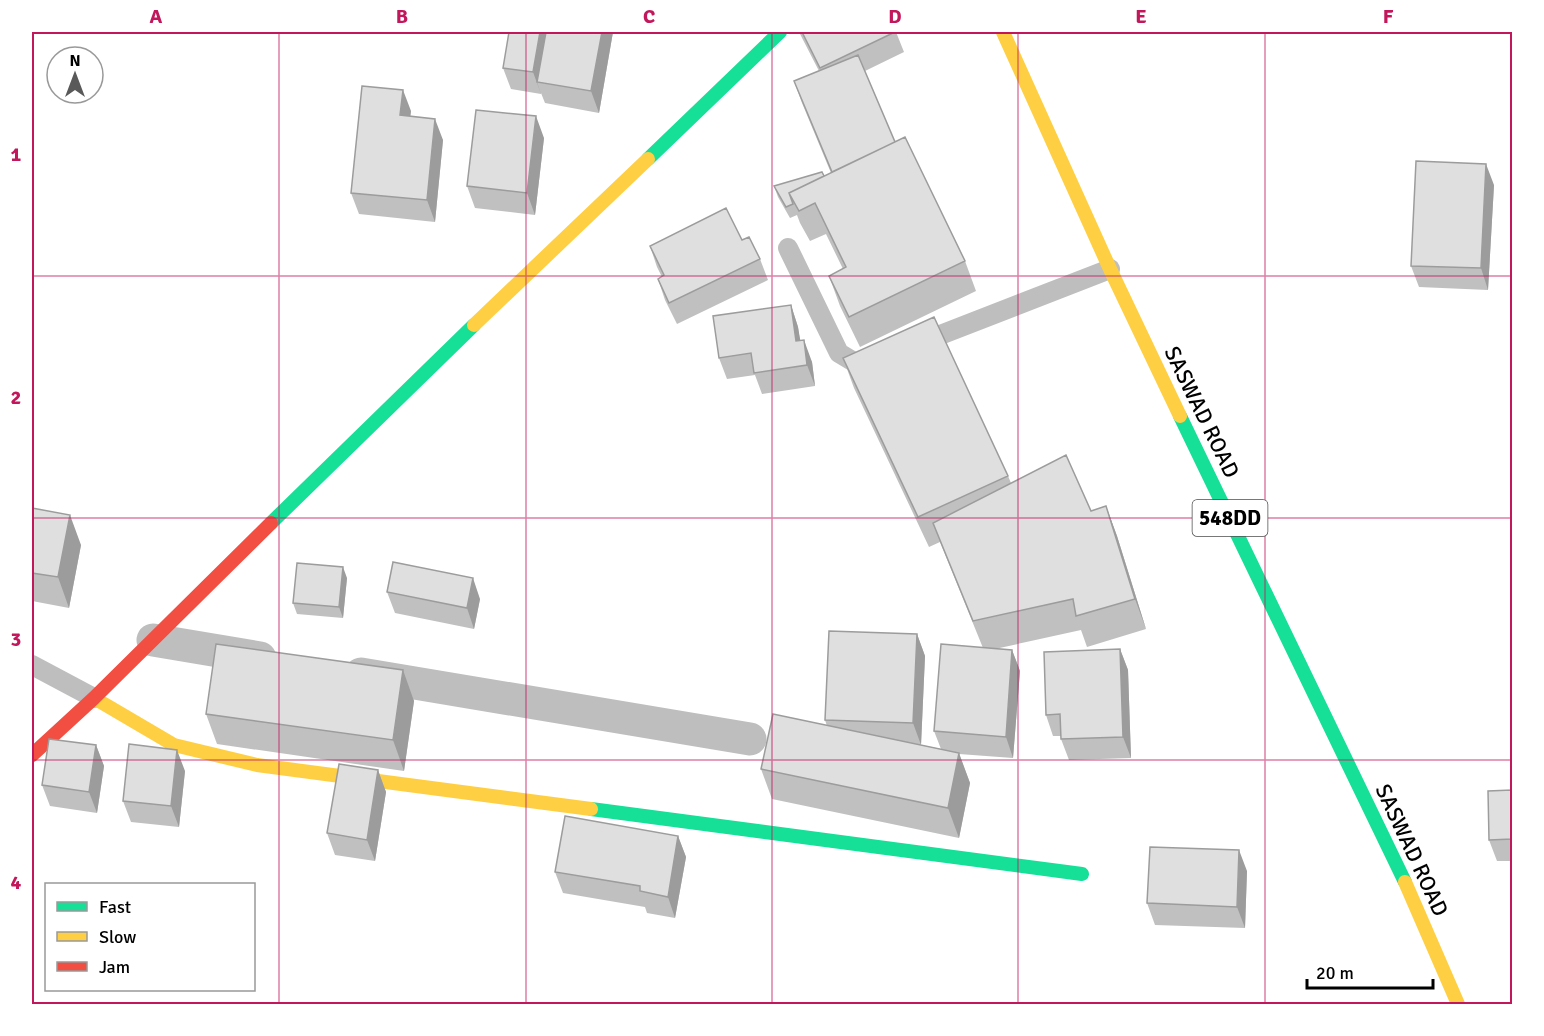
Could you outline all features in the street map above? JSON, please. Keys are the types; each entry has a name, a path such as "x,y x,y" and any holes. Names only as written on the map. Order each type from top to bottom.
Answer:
{"main road":[{"path":"32,755 94,698 348,447 780,32"},
{"name":"SASWAD ROAD","path":"1003,32 1110,269 1421,915 1458,1005"},
{"path":"94,698 174,745 257,765 1082,874"}],"street":[{"path":"153,640 294,663"},
{"path":"329,669 750,739"}],"lane":[{"path":"788,248 839,353 854,363 870,362 1110,269"},
{"path":"32,665 94,698"}],"building":[{"path":"509,32 540,32 533,72 503,68"},
{"path":"546,32 602,32 591,91 537,82"},
{"path":"802,32 895,32 820,68"},
{"path":"858,55 895,142 832,172 794,81"},
{"path":"362,86 403,90 400,115 435,119 427,200 351,193"},
{"path":"476,110 536,116 527,193 467,186"},
{"path":"905,137 965,261 849,317 829,276 846,267 815,203 799,211 789,193"},
{"path":"1416,161 1486,164 1481,268 1411,266"},
{"path":"822,172 824,176 789,193 793,204 786,207 774,186"},
{"path":"726,208 742,240 749,237 760,259 669,303 658,279 664,275 650,246"},
{"path":"791,305 796,341 804,340 807,365 754,373 751,353 719,358 713,316"},
{"path":"934,317 1008,476 918,517 843,358"},
{"path":"1066,455 1091,511 1106,506 1135,599 1076,616 1073,599 973,621 933,523"},
{"path":"32,508 70,515 58,577 32,573"},
{"path":"393,562 473,578 467,608 387,592"},
{"path":"297,563 343,567 339,607 293,603"},
{"path":"829,631 917,634 913,723 825,720"},
{"path":"216,644 403,670 393,740 206,714"},
{"path":"941,644 1012,650 1006,737 934,731"},
{"path":"1120,649 1123,737 1061,739 1060,714 1046,715 1044,652"},
{"path":"773,714 959,753 948,808 761,769"},
{"path":"49,739 96,745 89,792 42,785"},
{"path":"129,744 177,750 171,806 123,801"},
{"path":"339,764 378,770 367,840 327,833"},
{"path":"1512,790 1512,839 1489,840 1488,791"},
{"path":"565,816 678,836 668,897 640,891 640,886 555,872"},
{"path":"1150,847 1239,850 1237,907 1147,903"}],"traffic: fast":[{"path":"648,159 780,32"},
{"path":"271,523 474,325"},
{"path":"1180,416 1405,882"},
{"path":"591,809 1082,874"}],"traffic: slow":[{"path":"1003,32 1110,269 1180,416"},
{"path":"474,325 648,159"},
{"path":"94,698 174,745 257,765 591,809"},
{"path":"1405,882 1458,1004"}],"traffic: jam":[{"path":"32,755 94,698 271,523"}]}
